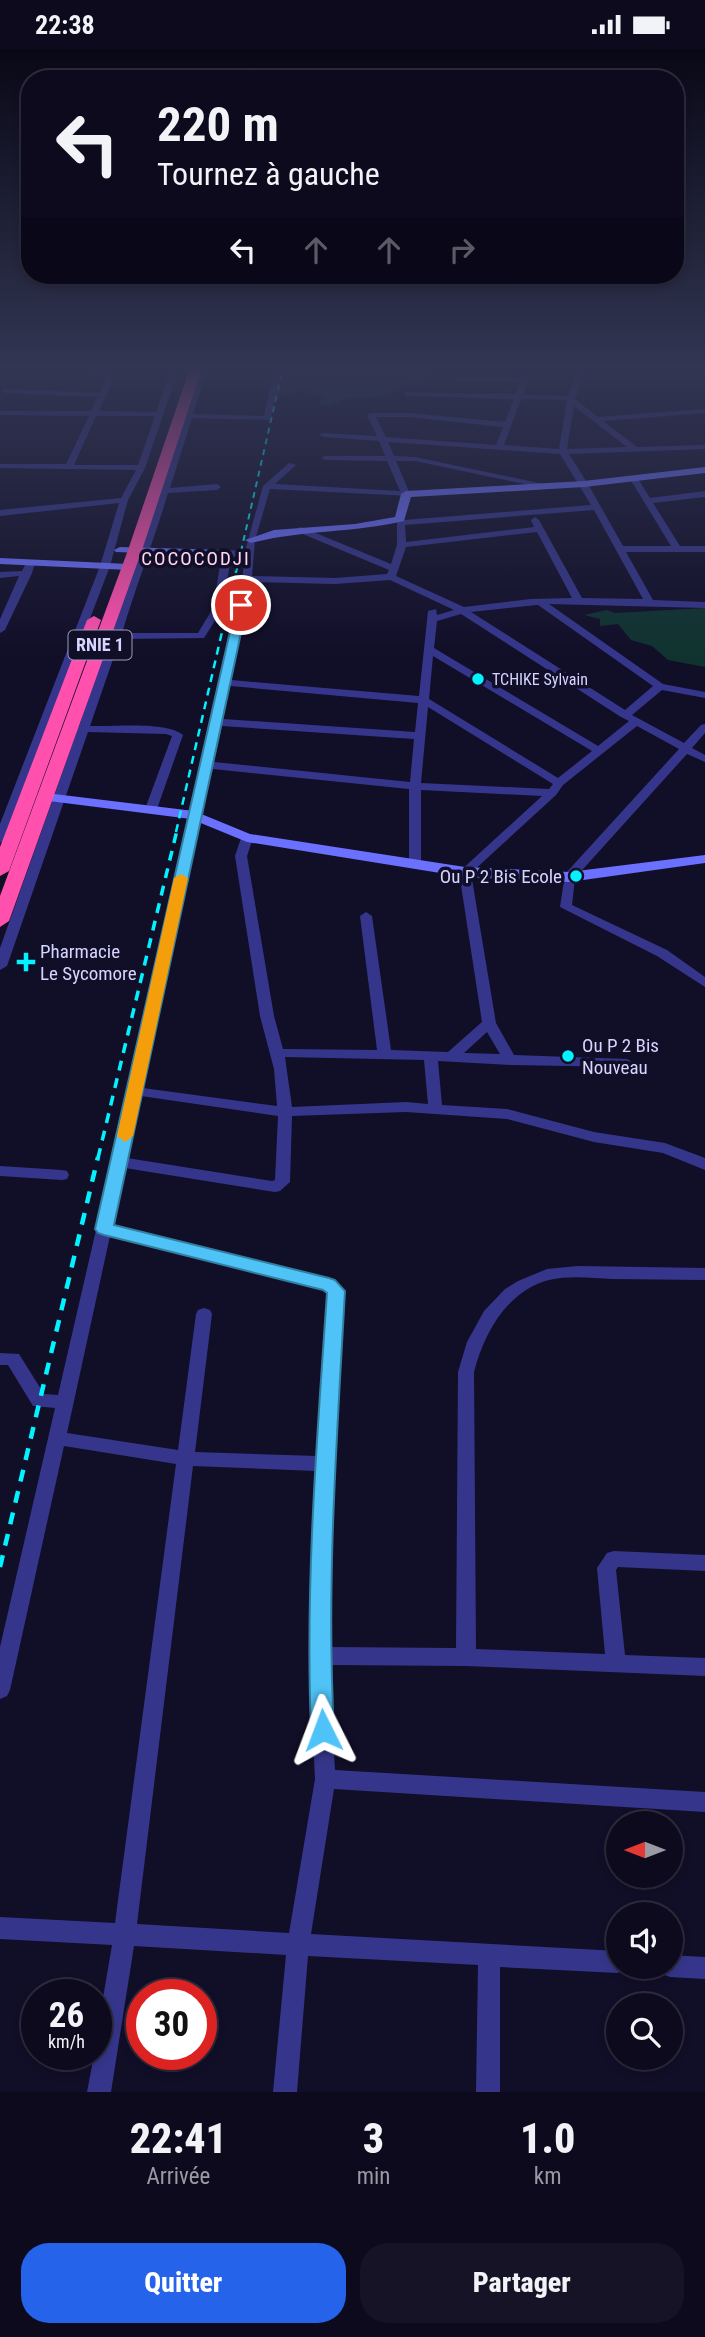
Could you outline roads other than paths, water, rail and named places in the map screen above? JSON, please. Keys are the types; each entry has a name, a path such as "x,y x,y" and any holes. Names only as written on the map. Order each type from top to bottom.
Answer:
{"highway":[{"name":"RNIE 1","path":"134,550 159,463"},
{"name":"RNIE 1","path":"0,871 121,567 134,550 164,463"},
{"name":"RNIE 1","path":"0,921 51,798 121,567"}],"street":[{"path":"68,468 70,463"},
{"path":"0,966 51,798 81,729 116,635 124,500 143,463"},
{"path":"173,463 164,491 134,550 250,554"},
{"path":"391,463 405,494 401,521 402,545 393,573"},
{"path":"442,463 544,485"},
{"path":"570,463 649,603"},
{"path":"0,465 141,468"},
{"path":"0,1690 135,1091 194,815 208,765 247,579 251,540 267,486 292,465"},
{"path":"267,486 405,494 584,484 705,470"},
{"path":"634,479 677,549"},
{"path":"164,491 217,487"},
{"path":"648,501 705,494"},
{"path":"0,513 124,500"},
{"path":"251,540 263,535 301,530 595,507"},
{"path":"532,512 538,529 579,602"},
{"path":"402,545 538,529"},
{"path":"301,530 393,573 460,609 625,715 705,758"},
{"path":"620,549 705,549"},
{"path":"116,635 201,636 218,608 227,554"},
{"path":"0,555 121,567"},
{"path":"0,561 29,568"},
{"path":"0,575 29,568 121,567"},
{"path":"0,839 6,810 121,567"},
{"path":"0,630 5,606 29,568"},
{"path":"247,579 335,581 393,573"},
{"path":"415,865 415,786 435,596"},
{"path":"541,603 660,686 705,695"},
{"path":"433,619 460,609 541,603 705,605"},
{"path":"430,650 597,750"},
{"path":"225,683 424,699 556,788"},
{"path":"625,715 660,686"},
{"path":"465,872 597,750 636,721"},
{"path":"217,722 421,736"},
{"path":"705,727 657,776 569,877 566,907 662,953 705,983"},
{"path":"81,729 168,731 178,735 151,809"},
{"path":"208,765 415,786 556,788"},
{"path":"51,798 194,815 247,838 465,872 569,877 705,859"},
{"path":"119,1161 275,1187 282,1182 285,1112 281,1069 267,1016 241,856 247,838"},
{"path":"465,872 489,1023 511,1061"},
{"path":"366,916 384,1053"},
{"path":"451,1057 489,1023"},
{"path":"276,1053 384,1053 511,1061 627,1063"},
{"path":"431,1056 435,1108"},
{"path":"135,1091 285,1112 435,1108 519,1117 594,1136 665,1147 705,1165"},
{"path":"0,1171 62,1175"},
{"path":"104,1229 334,1286 336,1291 325,1464 319,1656 325,1779 298,1945 285,2092"},
{"path":"466,1657 466,1372 476,1336 489,1314 508,1297 538,1278 584,1272 705,1274"},
{"path":"99,2092 125,1935 204,1314"},
{"path":"0,1359 13,1359 39,1401 65,1402"},
{"path":"57,1438 187,1459 325,1464"},
{"path":"616,1662 606,1568 609,1562 614,1559 705,1563"},
{"path":"319,1656 466,1657 705,1667"},
{"path":"325,1779 705,1802"},
{"path":"0,1928 606,1961"},
{"path":"488,2092 489,1955"},
{"path":"683,1967 705,1968"}],"railway":[{"path":"236,573 261,463"},
{"path":"176,832 236,571"},
{"path":"98,1158 177,830"},
{"path":"0,1567 98,1157"}],"place":[{"name":"TCHIKE Sylvain","path":"478,679"},
{"name":"Ou P 2 Bis Ecole","path":"576,876"},
{"name":"Pharmacie Le Sycomore","path":"26,962"},
{"name":"Ou P 2 Bis Nouveau","path":"568,1056"}],"district":[{"name":"COCOCODJI","path":"196,558"}]}
